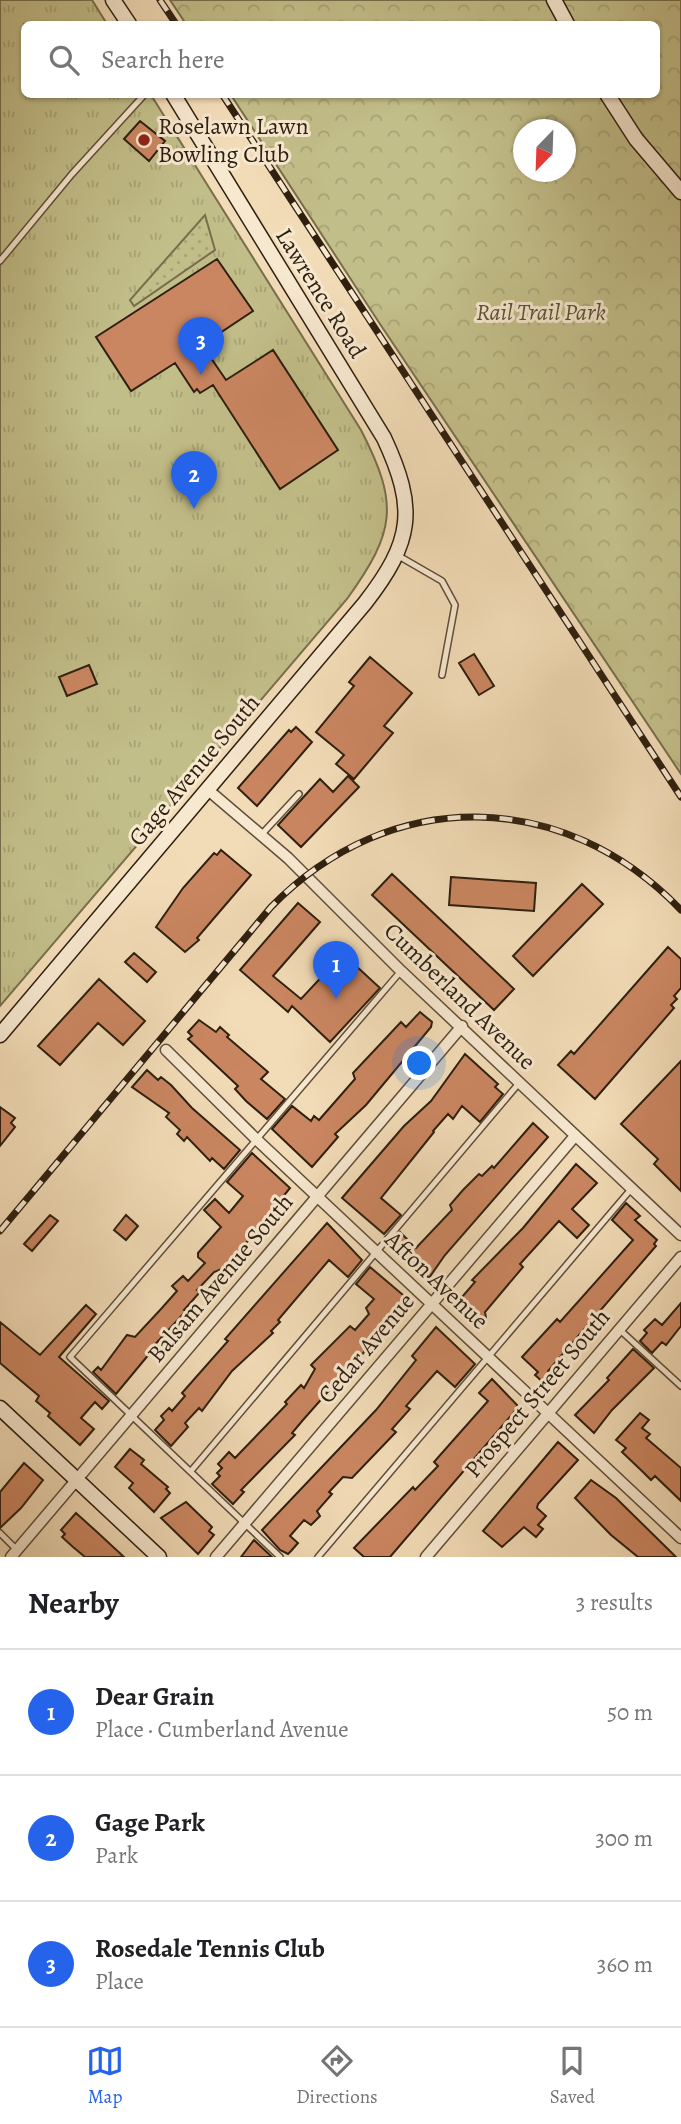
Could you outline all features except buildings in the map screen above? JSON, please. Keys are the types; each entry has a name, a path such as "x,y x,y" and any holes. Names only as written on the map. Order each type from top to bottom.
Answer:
{"street":[{"path":"113,0 127,21"},
{"path":"554,0 565,21"},
{"name":"Lawrence Road","path":"175,98 384,438 402,481 405,525"},
{"path":"610,98 636,139 681,192"},
{"name":"Gage Avenue South","path":"0,1035 365,604 390,571 405,525"},
{"name":"Cumberland Avenue","path":"208,789 261,835 681,1235"},
{"name":"Balsam Avenue South","path":"14,1553 462,1026"},
{"name":"Afton Avenue","path":"166,1050 257,1140 681,1538"},
{"name":"Cedar Avenue","path":"216,1557 575,1136"},
{"name":"Prospect Street South","path":"426,1557 681,1257"},
{"path":"0,1408 159,1557"}],"lane":[{"path":"0,261 72,174 141,98"},
{"path":"397,555 442,581 455,605 442,676"},
{"path":"261,835 299,794"},
{"path":"280,1557 70,1357 401,971"},
{"path":"191,1471 520,1082"},
{"path":"318,1557 632,1188"},
{"path":"618,1328 681,1386"},
{"path":"0,1533 14,1553"}],"green space":[{"path":"0,0 92,0 105,21 21,21 21,98 153,98 361,430 382,478 387,517 375,554 347,599 0,1006"},
{"name":"Rail Trail Park","path":"170,0 681,0 681,774 378,321 233,98 660,98 660,21 184,21"},
{"path":"205,215 215,250 134,306 130,300"}],"railway":[{"path":"160,0 174,21"},
{"path":"225,98 681,797"},
{"path":"0,1231 271,907 318,867 369,839 422,822 477,817 531,823 584,841 635,870 681,910"}],"place":[{"name":"Roselawn Lawn Bowling Club","path":"144,140"},
{"name":"Rosedale Tennis Club","path":"201,375"},
{"name":"Gage Park","path":"194,509"},
{"name":"Dear Grain","path":"336,999"}]}
